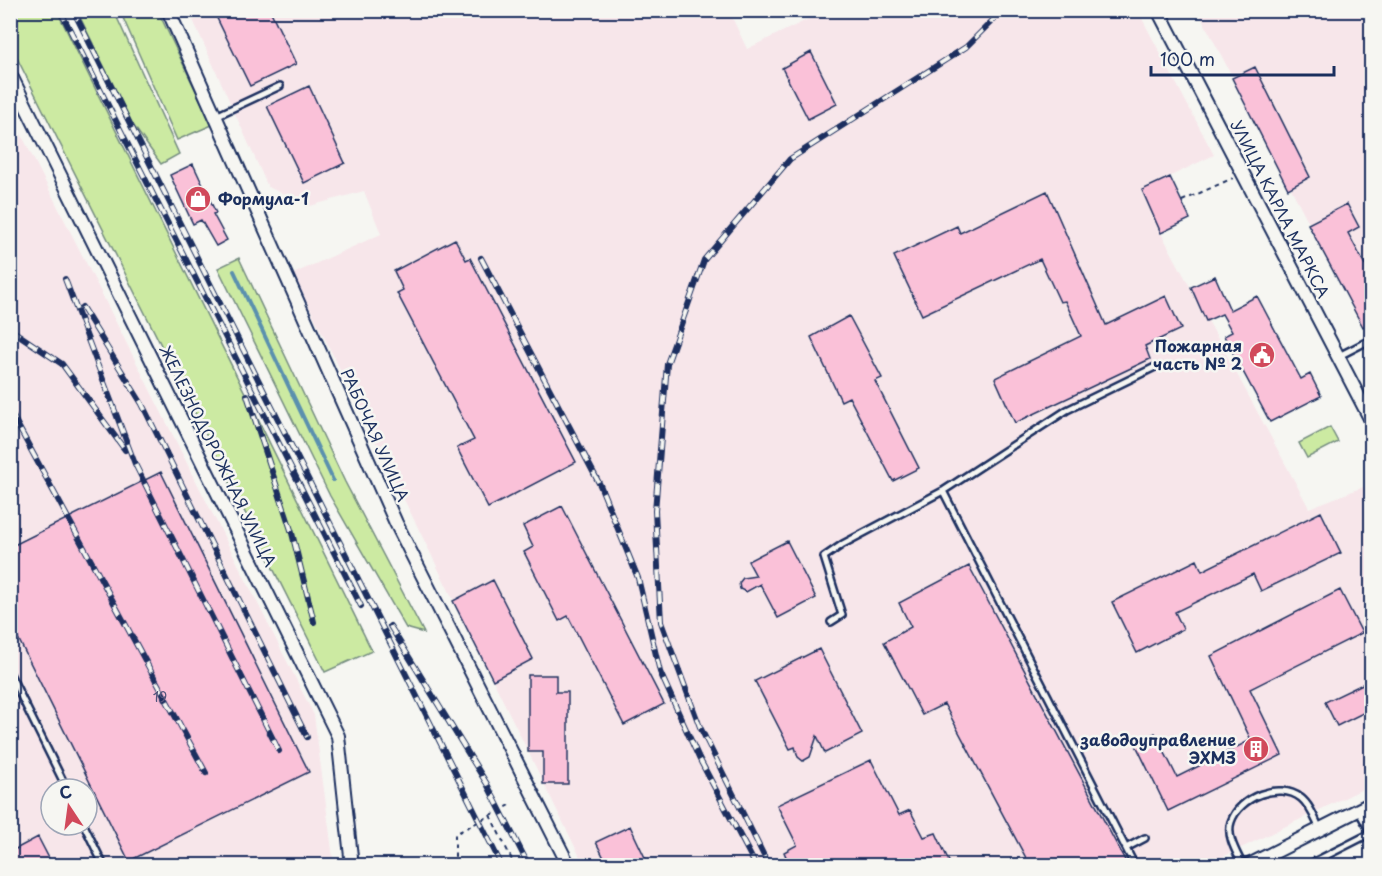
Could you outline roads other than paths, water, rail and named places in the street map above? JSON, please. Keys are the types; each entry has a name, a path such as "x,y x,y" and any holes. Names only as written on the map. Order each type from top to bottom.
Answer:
{"street":[{"name":"РАБОЧАЯ УЛИЦА","path":"168,10 396,523 569,866"},
{"name":"УЛИЦА КАРЛА МАРКСА","path":"1158,10 1371,422"},
{"name":"ЖЕЛЕЗНОДОРОЖНАЯ УЛИЦА","path":"10,74 338,736 352,866"},
{"path":"1247,866 1371,802"}],"lane":[{"path":"215,117 280,86"},
{"path":"1338,356 1371,339"},
{"path":"831,622 842,615 824,557 843,544 943,491 1067,410 1155,367"},
{"path":"943,491 1134,866"},
{"path":"10,674 61,777"},
{"path":"1243,866 1231,840 1230,823 1238,809 1255,795 1279,792 1295,794 1303,799 1320,829"},
{"path":"1306,866 1371,834 1358,810"},
{"path":"90,837 104,866"},
{"path":"1126,848 1145,838"}],"waterway":[{"path":"234,271 333,480"}],"railway":[{"path":"60,10 361,606"},
{"path":"73,10 502,866"},
{"path":"769,866 700,727 661,622 655,511 667,364 704,260 790,159 966,47 1003,10"},
{"path":"481,258 600,485 638,578 660,672 699,758 756,866"},
{"path":"65,279 135,464 279,751"},
{"path":"82,307 142,404 307,737"},
{"path":"10,329 62,364 125,450"},
{"path":"247,395 292,533 314,622"},
{"path":"10,411 206,773"},
{"path":"390,626 487,784 529,866"}],"place":[{"name":"Формула-1","path":"198,199"},
{"name":"Пожарная часть № 2","path":"1262,355"},
{"name":"заводоуправление ЭХМЗ","path":"1256,749"}]}
